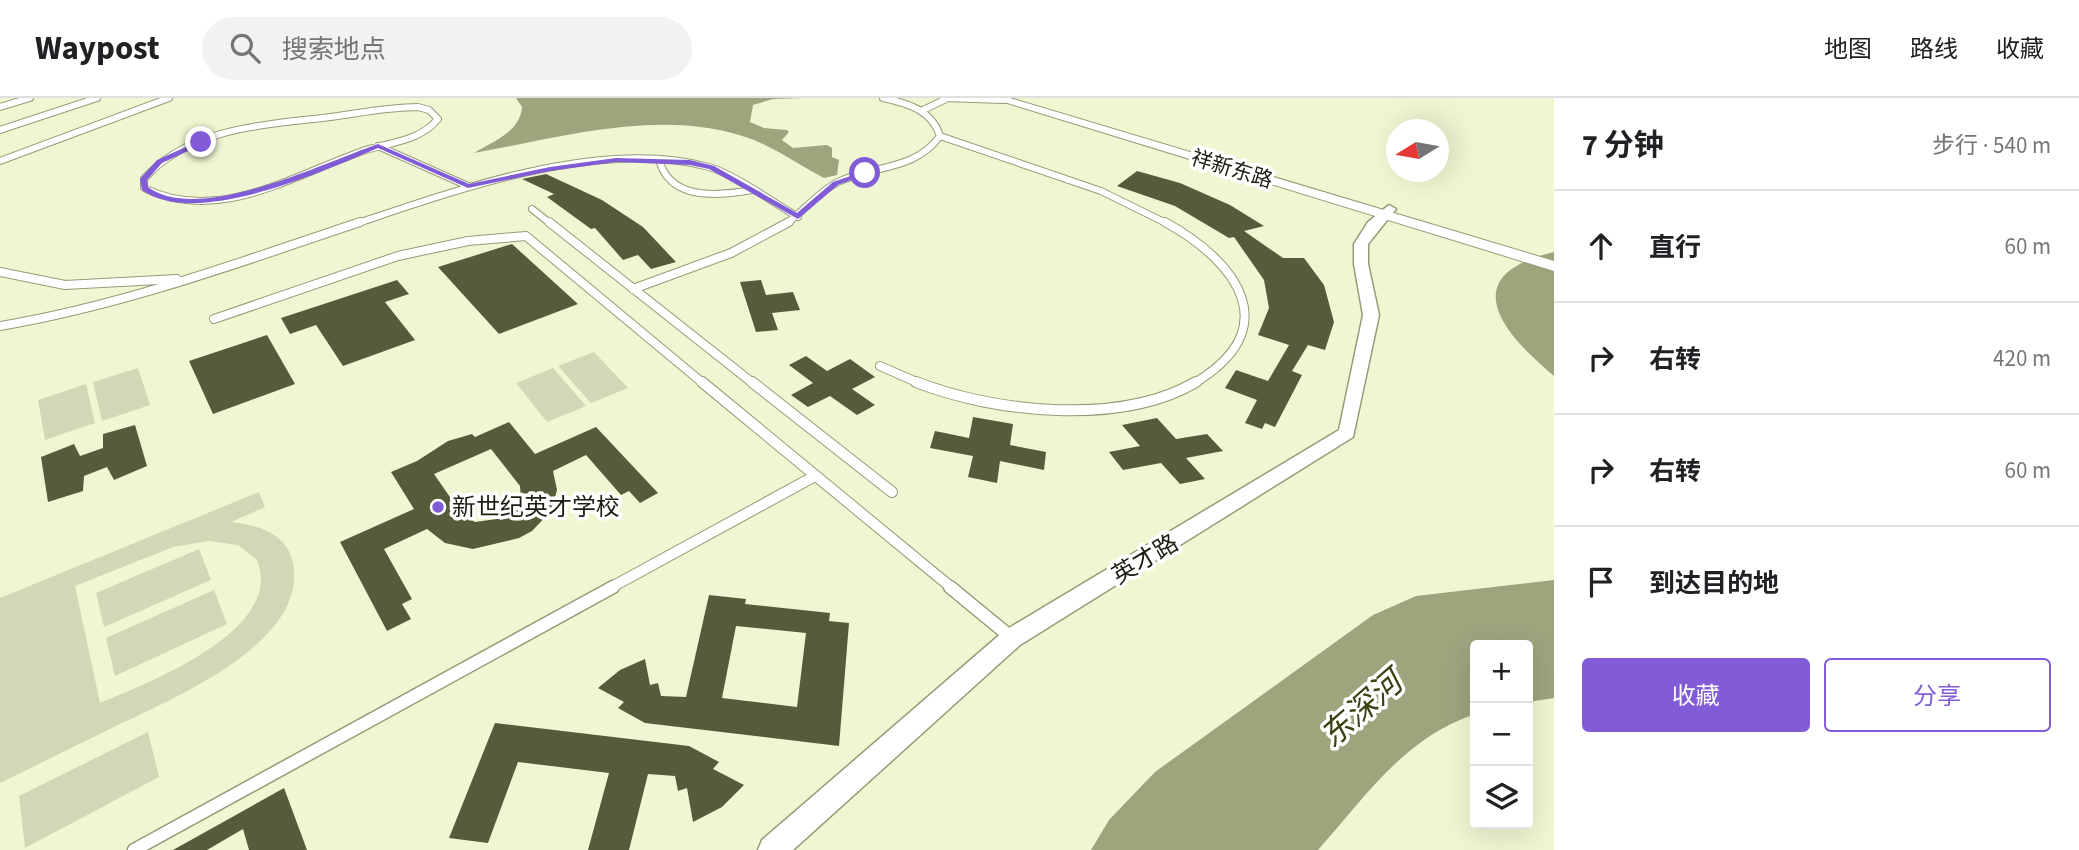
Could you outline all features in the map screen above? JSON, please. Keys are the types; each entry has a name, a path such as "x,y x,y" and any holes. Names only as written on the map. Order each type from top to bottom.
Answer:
{"street":[{"name":"祥新东路","path":"1005,99 1469,237 1554,266"},
{"name":"英才路","path":"772,850 1013,638 1347,433 1371,315 1361,264 1361,244 1386,212"},
{"path":"1469,237 1554,259"}],"lane":[{"path":"0,107 30,98"},
{"path":"0,130 97,98"},
{"path":"0,161 39,144 169,98"},
{"path":"880,366 914,382 993,403 1079,410 1119,406 1186,388 1212,374 1230,358 1242,340 1247,320 1245,301 1237,282 1196,242 1170,224 1111,195 940,136 932,118 888,98"},
{"path":"921,111 944,98 1005,99"},
{"path":"378,146 426,131 438,119 436,114 418,107 388,108 286,121 228,133 160,161 144,179 144,188 152,194 180,200 231,197 300,178 378,146 468,186"},
{"path":"633,289 733,251 798,216 835,184 926,154 940,136"},
{"path":"0,326 103,306 468,186 550,169 616,160 659,159 712,168 798,216"},
{"path":"659,159 663,175 682,189 716,194 752,190"},
{"path":"532,209 892,492"},
{"path":"214,319 398,256 468,241 526,236 1013,638"},
{"path":"0,272 45,282 90,285 193,277"},
{"path":"134,850 815,477"}],"shaded area":[{"path":"594,352 628,388 591,403 558,366"},
{"path":"138,368 150,405 102,421 93,382"},
{"path":"553,368 586,406 547,422 516,383"},
{"path":"86,384 95,423 45,440 38,400"},
{"path":"259,492 265,507 231,522 251,525 269,532 284,544 293,563 292,592 280,618 259,643 200,684 0,783 0,598","holes":["209,541 238,545 257,560 261,585 251,609 233,631 178,667 100,703 75,586 173,547"]},
{"path":"199,549 211,580 104,627 96,593"},
{"path":"214,590 227,624 115,676 106,638"},
{"path":"148,732 159,777 25,848 19,796"}],"water":[{"path":"516,98 802,98 773,99 753,105 750,122 764,128 787,130 789,132 782,140 793,148 827,145 832,148 832,157 839,160 837,175 824,178 754,140 720,130 686,125 614,128 474,153 505,135 516,123 522,107"},
{"path":"1554,252 1554,376 1518,341 1505,323 1497,306 1497,290 1505,275 1523,262"},
{"name":"东深河","path":"1554,580 1554,698 1533,701 1533,640 1470,640 1470,716 1427,738 1407,753 1370,790 1318,850 1091,850 1109,820 1155,772 1373,615 1416,596"}],"building":[{"path":"1137,171 1180,183 1230,205 1264,226 1244,231 1283,258 1304,258 1324,285 1334,322 1325,350 1308,345 1292,371 1302,375 1275,427 1265,423 1262,429 1245,423 1257,400 1225,388 1236,370 1268,381 1289,345 1258,335 1269,308 1264,280 1234,237 1229,238 1175,206 1117,186"},
{"path":"546,174 602,200 643,227 676,262 651,269 638,255 623,260 595,228 591,229 547,197 554,194 522,179"},
{"path":"512,244 578,304 499,334 438,267"},
{"path":"397,280 409,294 385,302 415,340 343,366 316,325 290,334 281,318"},
{"path":"761,280 766,295 793,292 800,310 772,313 778,330 756,332 740,282"},
{"path":"267,335 295,384 213,414 189,361"},
{"path":"806,356 827,371 850,359 875,377 852,389 875,405 857,415 830,396 808,407 791,395 813,383 789,365"},
{"path":"973,417 1013,424 1010,445 1046,452 1044,470 1000,461 997,483 968,477 973,456 930,448 935,431 969,438"},
{"path":"1157,418 1176,439 1207,434 1223,451 1186,458 1205,479 1180,484 1161,463 1123,470 1109,452 1140,446 1122,425"},
{"path":"509,422 535,454 596,427 658,493 640,503 629,491 621,495 586,455 553,471 557,490 551,511 532,531 519,538 473,549 445,543 427,529 384,549 412,599 402,604 411,619 387,631 340,542 414,509 391,472 417,461 448,441 472,434 475,437","holes":["491,449 520,486 521,500 504,518 475,522 461,513 434,474"]},
{"path":"135,425 147,466 114,480 107,467 84,476 83,491 48,502 41,457 74,444 80,456 103,448 103,434"},
{"path":"709,595 746,599 745,604 830,613 829,621 849,623 839,746 645,723 618,708 624,702 598,688 620,670 645,659 650,685 658,683 661,696 686,697","holes":["736,626 806,633 797,707 722,698"]},
{"path":"495,723 689,746 719,762 713,769 744,785 722,807 693,822 687,788 678,791 675,776 648,774 629,850 588,850 609,773 518,762 488,843 449,838"},
{"path":"284,788 307,850 249,850 243,829 207,850 173,850"}],"place":[{"name":"新世纪英才学校","path":"438,507"}],"route":[{"path":"201,142 160,161 149,170 144,179 144,188 164,198 200,201 221,199 300,178 378,146 468,186 509,176 616,160 642,158 690,162 712,168 798,216 824,191 865,173"}]}
